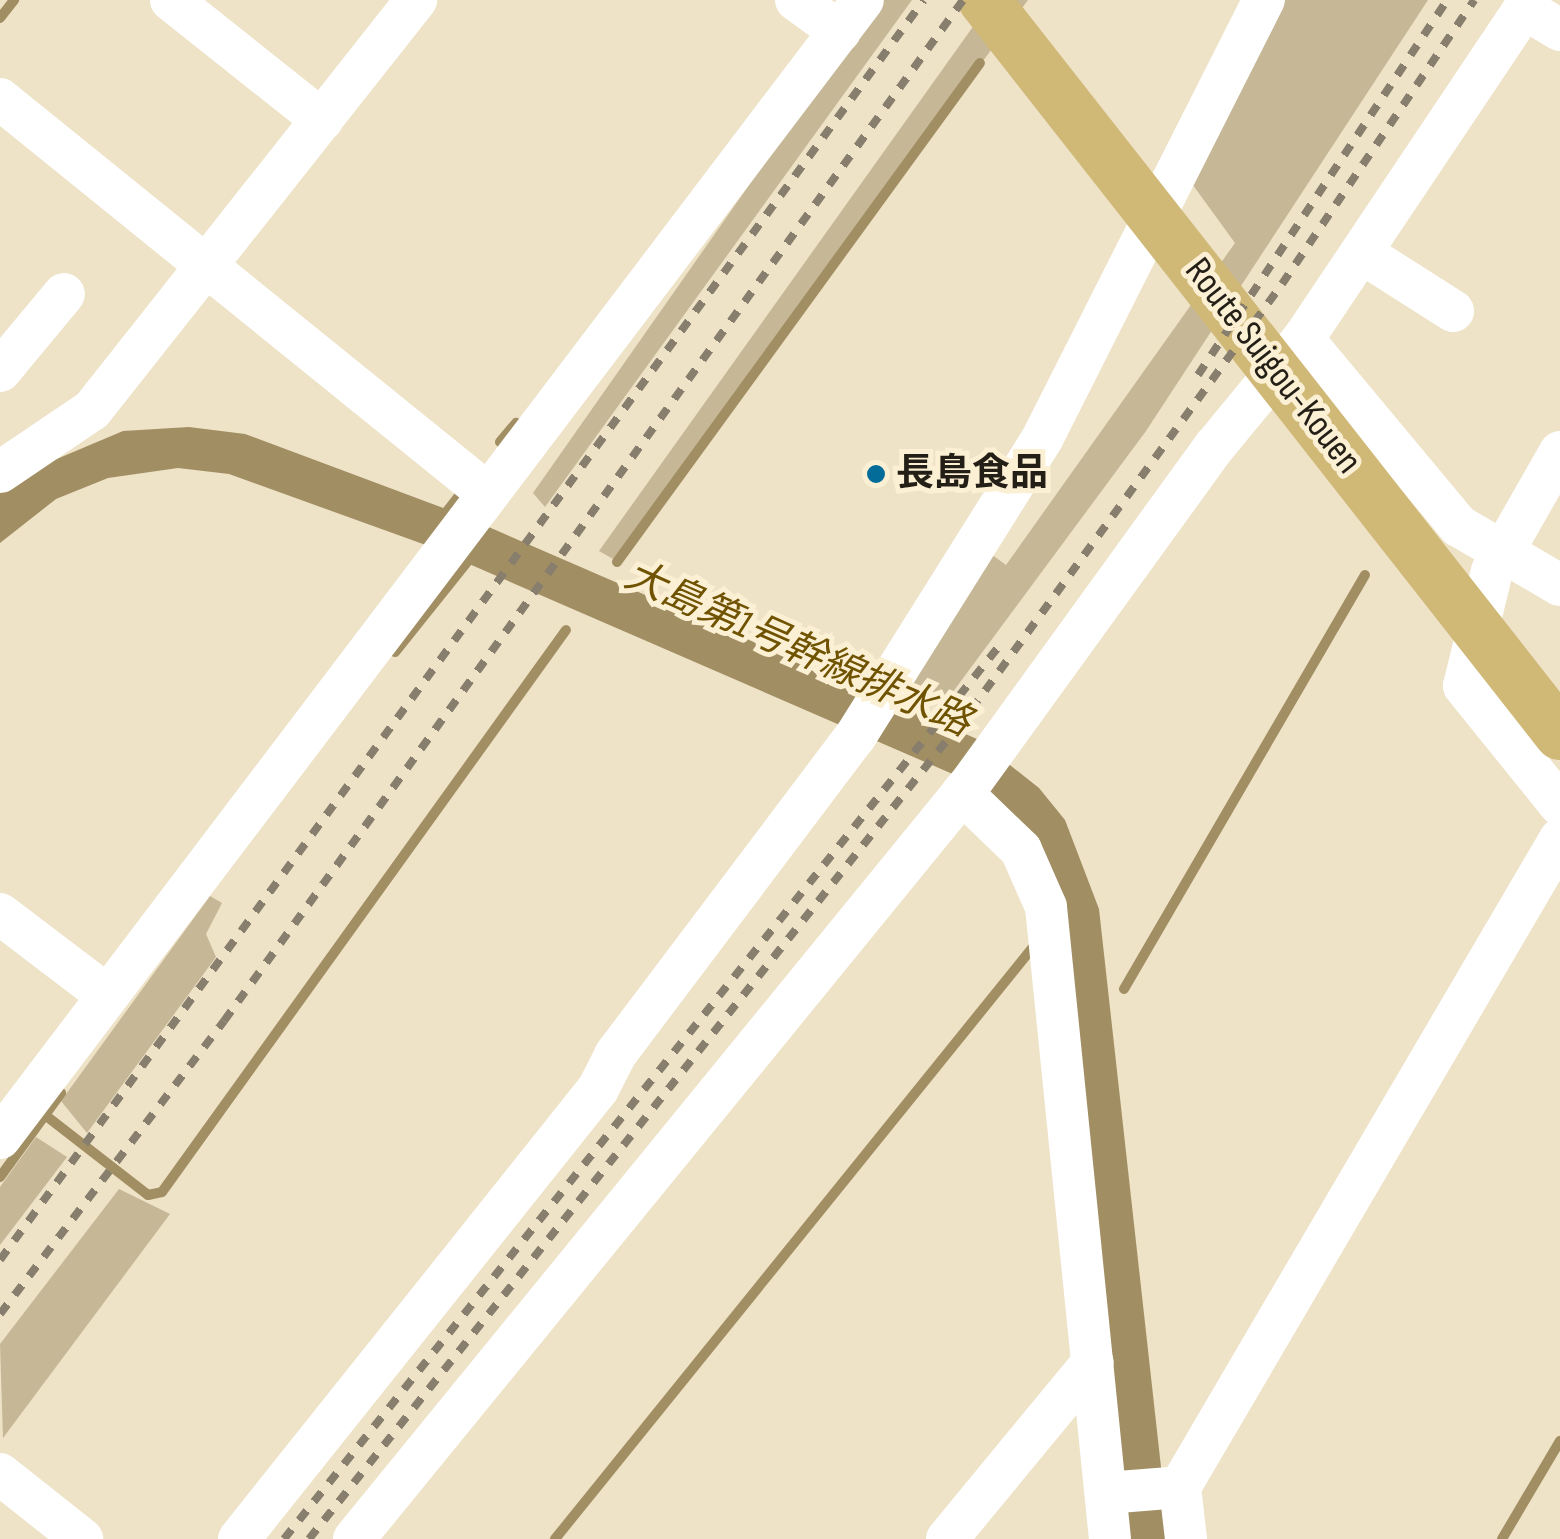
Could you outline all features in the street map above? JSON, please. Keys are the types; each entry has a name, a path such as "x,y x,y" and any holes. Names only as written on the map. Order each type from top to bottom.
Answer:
{"main road":[{"name":"Route Suigou-Kouen","path":"984,0 1560,734"}],"street":[{"path":"171,0 322,120"},
{"path":"10,450 92,410 416,0"},
{"path":"0,1138 14,1089 104,992 852,16 796,0"},
{"path":"239,1539 598,1090 615,1055 855,737 1043,437 1264,0"},
{"path":"354,1539 966,788 1214,446 1304,340 1362,252 1538,13"},
{"path":"0,100 208,267 480,502"},
{"path":"1362,252 1453,311"},
{"path":"0,372 64,294"},
{"path":"1304,340 1459,526 1560,584"},
{"path":"1560,452 1502,552 1464,686 1560,805"},
{"path":"966,788 1022,850 1046,907 1093,1362 1111,1493 1110,1539"},
{"path":"1186,1539 1173,1487 1560,839"},
{"path":"0,914 104,992"},
{"path":"948,1539 1093,1362"},
{"path":"0,1474 82,1539"},
{"path":"1111,1493 1173,1487"}],"shaded area":[{"path":"879,0 912,0 545,507 533,493"},
{"path":"992,0 1028,0 615,560 599,551"},
{"path":"1272,0 1428,0 1146,431 941,708 898,687 984,549 1006,565 1235,243 1190,181"},
{"path":"189,427 245,434 454,512 977,739 1039,788 1065,820 1099,909 1169,1539 1124,1539 1057,895 978,785 423,544 229,474 178,468 108,478 56,499 0,543 0,493 26,472 123,431"},
{"path":"210,896 222,903 206,934 216,957 87,1133 61,1101"},
{"path":"36,1137 67,1157 0,1245 0,1187"},
{"path":"119,1189 170,1214 3,1438 0,1344"}],"waterway":[{"path":"0,18 14,0"},
{"name":"大島第1号幹線排水路","path":"617,562 980,63"},
{"path":"500,442 516,423"},
{"path":"441,519 459,496"},
{"path":"395,652 475,552"},
{"path":"1124,989 1365,575"},
{"path":"45,1115 148,1195 162,1192 566,630"},
{"path":"555,1539 1033,947"},
{"path":"0,1177 61,1093"},
{"path":"1502,1539 1560,1441"}],"railway":[{"path":"0,1260 924,0"},
{"path":"0,1314 224,1021 963,0"},
{"path":"1198,375 1447,0"},
{"path":"309,1539 971,710 1282,284 1474,0"},
{"path":"284,1539 1000,645"}],"place":[{"name":"長島食品","path":"876,474"}]}
